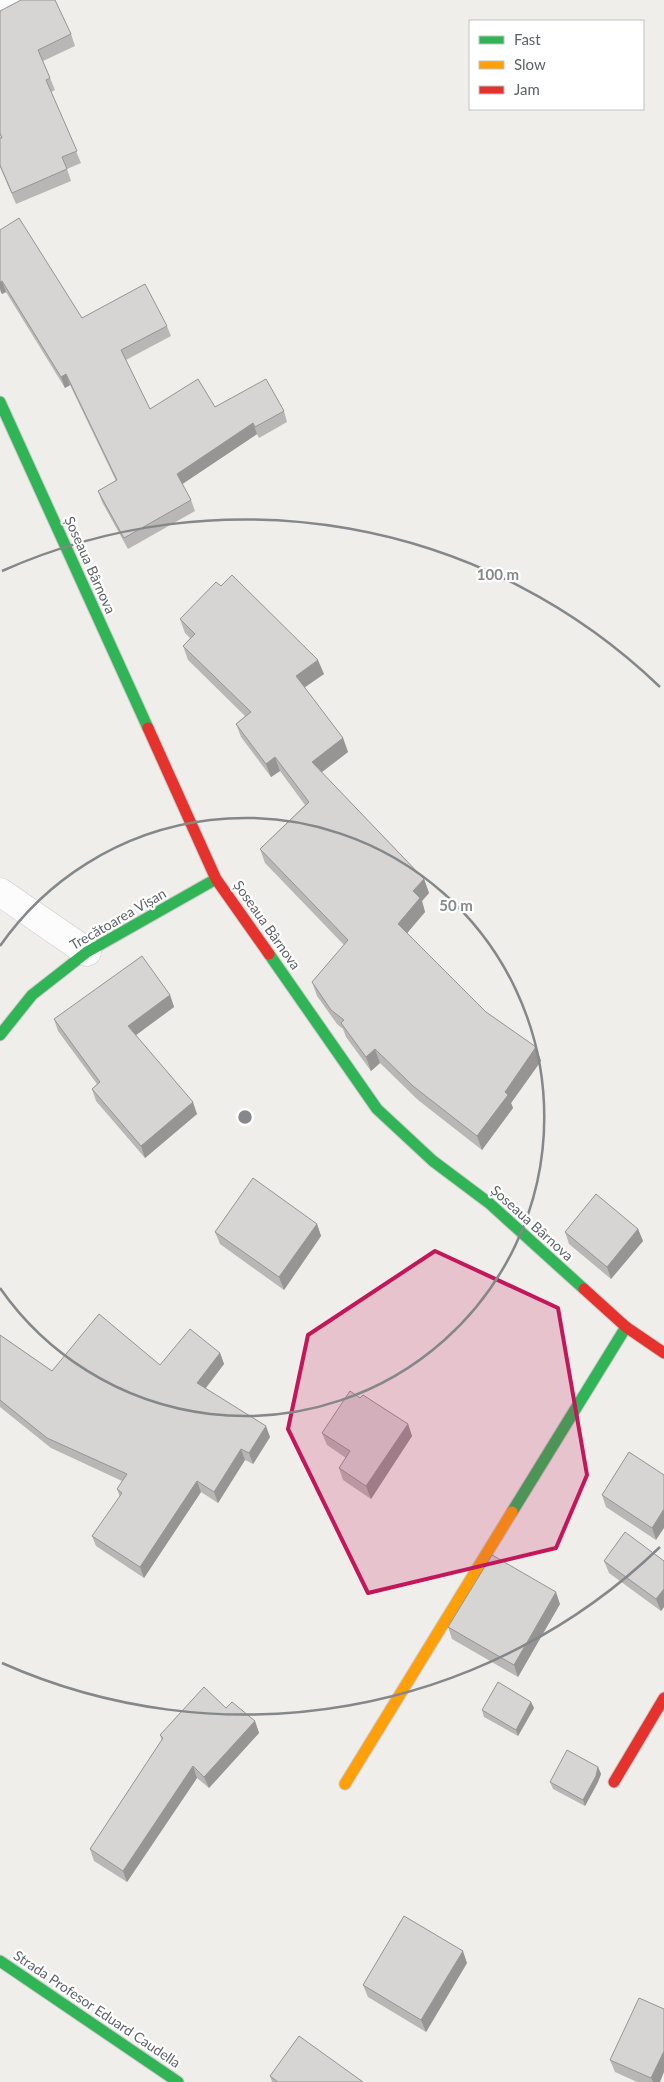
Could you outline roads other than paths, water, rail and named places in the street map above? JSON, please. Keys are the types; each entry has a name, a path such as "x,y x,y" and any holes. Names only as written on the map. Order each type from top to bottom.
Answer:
{"main road":[{"name":"Șoseaua Bârnova","path":"0,402 216,879 377,1109 433,1162 489,1203 626,1327 664,1352"},
{"name":"Trecătoarea Vișan","path":"0,1035 32,995 87,952 216,879"},
{"path":"345,1784 626,1327"},
{"path":"614,1782 664,1698"},
{"name":"Strada Profesor Eduard Caudella","path":"0,1961 178,2082"}],"street":[{"path":"0,8 17,0"},
{"path":"0,892 87,952"}]}
